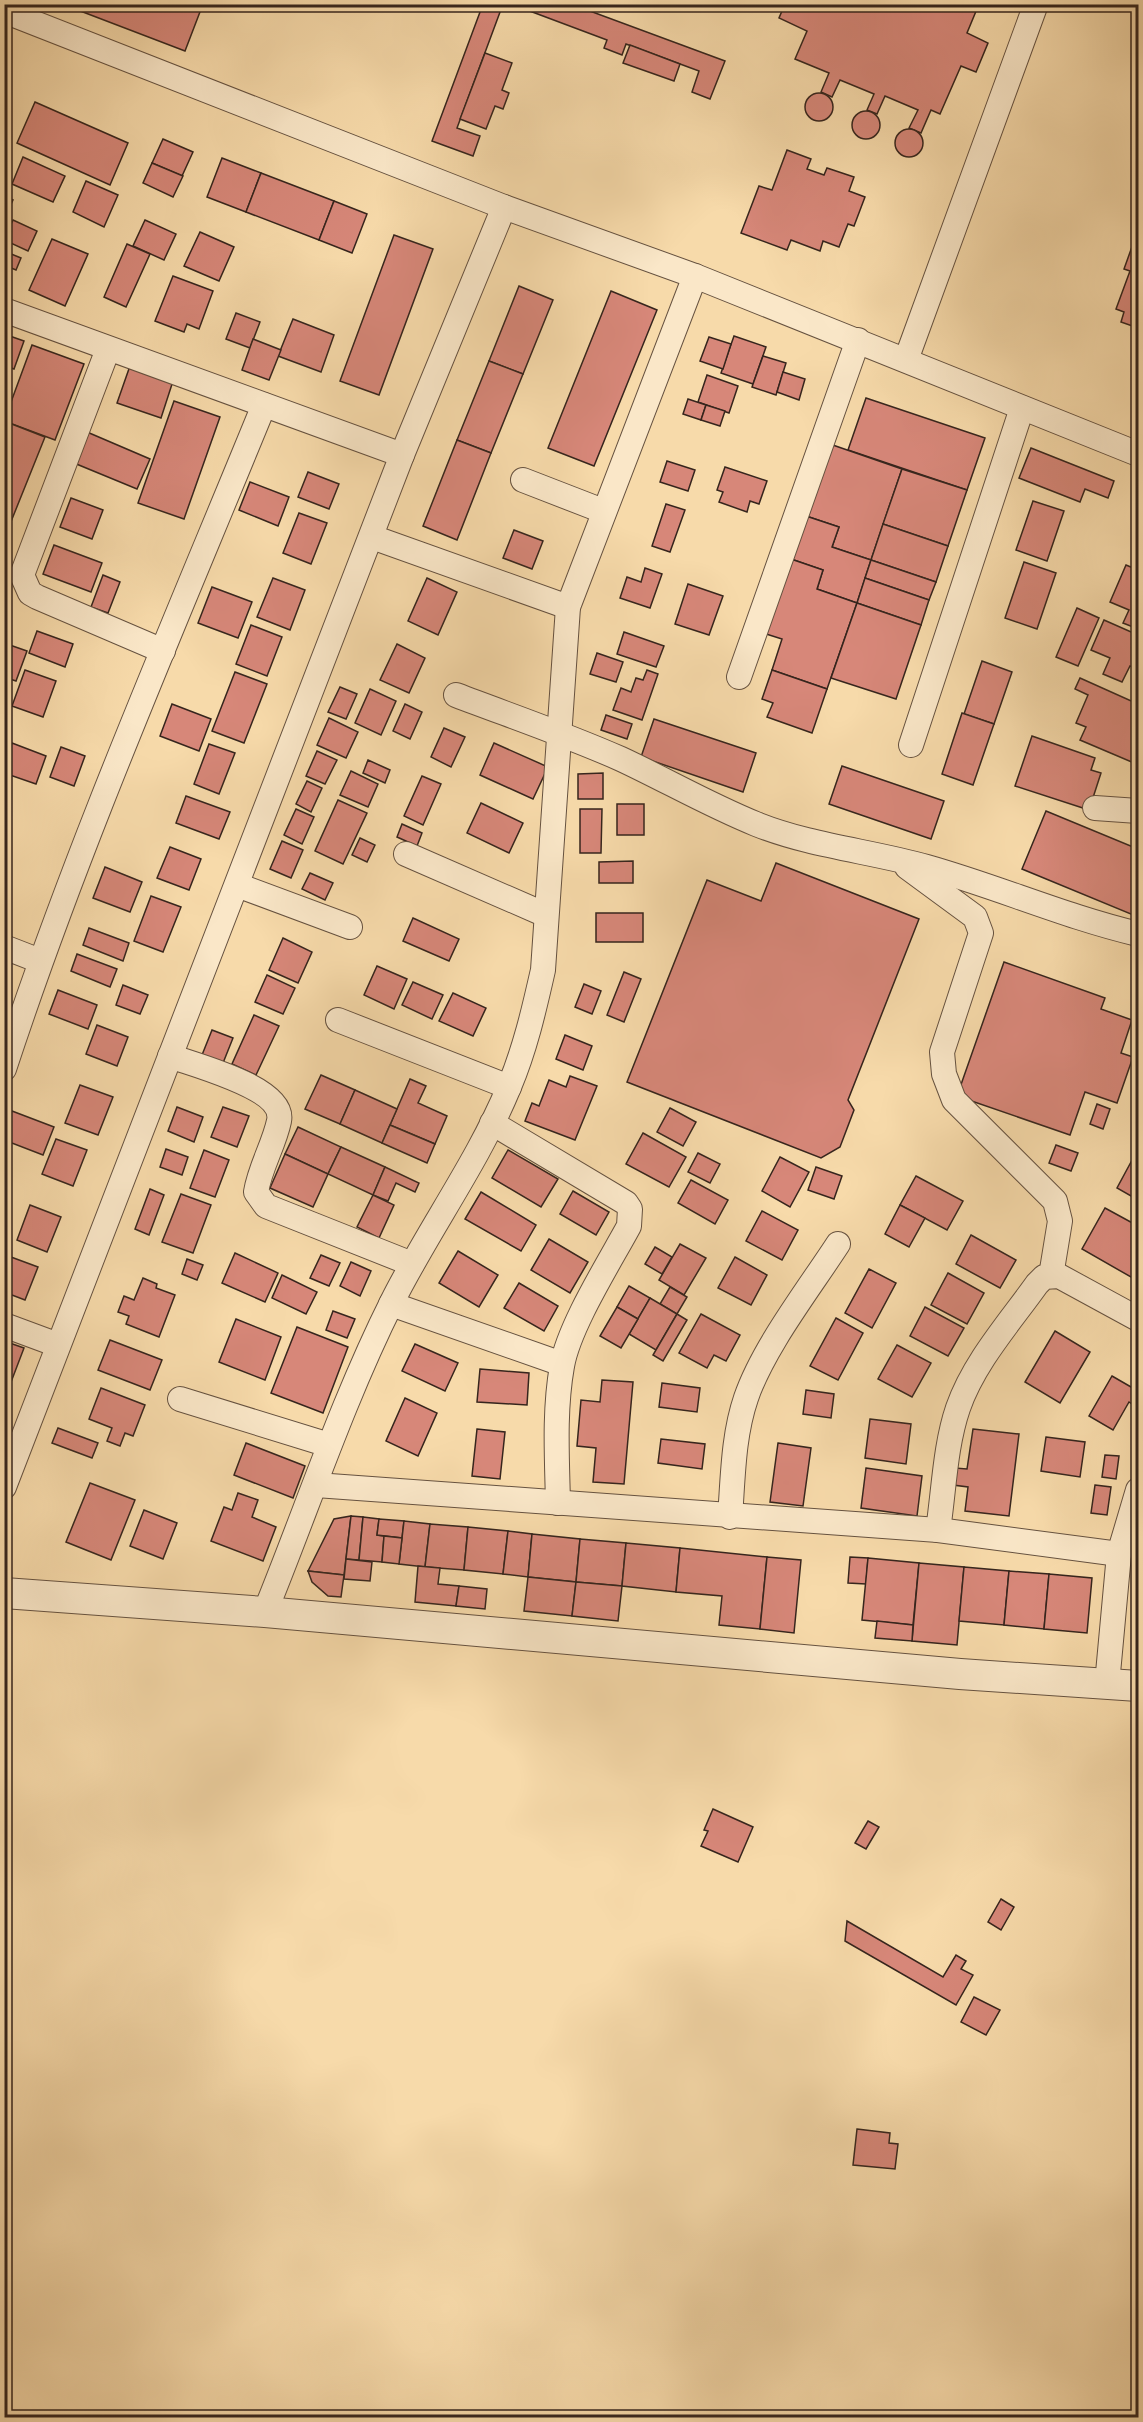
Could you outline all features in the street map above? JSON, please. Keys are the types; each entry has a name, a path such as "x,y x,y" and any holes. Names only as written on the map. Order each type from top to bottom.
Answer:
{"street":[{"path":"906,360 1036,4"},
{"path":"4,11 504,207 695,276 1138,454"},
{"path":"4,1487 402,455 504,207"},
{"path":"265,1612 316,1485 329,1445 391,1304 492,1123 509,1087 530,1026 543,970 568,608 603,511 695,276"},
{"path":"4,310 402,455"},
{"path":"739,677 858,340"},
{"path":"108,349 22,575 30,592 37,597 163,651"},
{"path":"4,1069 40,961 264,405"},
{"path":"911,745 1022,408"},
{"path":"523,480 603,511"},
{"path":"372,537 568,608"},
{"path":"456,695 620,759 756,824 813,843 893,857 944,871 1087,922 1138,934"},
{"path":"1095,808 1138,811"},
{"path":"406,854 546,915"},
{"path":"893,857 975,917 981,933 942,1052 944,1074 954,1100 1055,1201 1060,1221 1051,1276"},
{"path":"237,885 350,927"},
{"path":"4,947 40,961"},
{"path":"338,1020 509,1087"},
{"path":"170,1056 252,1086 274,1102 280,1119 256,1192 266,1206 412,1264"},
{"path":"492,1123 626,1203 630,1209 628,1226 574,1330 562,1364 556,1442 558,1503"},
{"path":"730,1517 738,1430 746,1398 762,1363 838,1244"},
{"path":"938,1530 951,1435 959,1406 975,1372 1037,1284 1044,1277 1067,1279 1138,1319"},
{"path":"391,1304 562,1364"},
{"path":"4,1325 58,1345"},
{"path":"180,1399 329,1445"},
{"path":"316,1485 730,1517 938,1530 1119,1554"},
{"path":"1107,1684 1119,1554 1138,1490"},
{"path":"4,1593 265,1612 960,1674 1138,1686"}],"building":[{"path":"62,4 203,4 185,51"},
{"path":"483,4 503,4 457,128 480,136 473,156 432,141"},
{"path":"511,4 571,4 725,61 710,99 692,92 699,71 626,44 622,55 604,48 607,40"},
{"path":"785,4 979,4 967,33 988,43 976,72 961,66 940,114 931,110 921,133 909,128 918,110 885,96 877,114 867,110 874,94 840,80 832,97 821,92 829,73 795,59 807,31 779,18"},
{"path":"630,45 680,64 674,81 623,63"},
{"path":"485,53 512,63 502,90 509,93 503,109 495,106 486,129 460,119"},
{"path":"819,93 829,97 833,107 829,117 819,121 809,117 805,107 809,97"},
{"path":"35,102 128,143 110,185 17,143"},
{"path":"866,111 876,115 880,125 876,135 866,139 856,135 852,125 856,115"},
{"path":"909,129 919,133 923,143 919,153 909,157 899,153 895,143 899,133"},
{"path":"163,139 193,152 182,176 152,163"},
{"path":"787,150 811,159 807,169 824,175 827,168 854,177 849,191 865,197 854,226 848,224 839,247 823,241 820,251 791,240 787,250 741,233 759,186 772,190"},
{"path":"23,157 65,176 53,202 12,184"},
{"path":"222,158 261,173 246,212 207,197"},
{"path":"152,163 183,176 173,197 143,183"},
{"path":"261,173 334,201 319,240 246,212"},
{"path":"86,181 118,195 104,227 73,212"},
{"path":"4,196 13,200 5,218 4,218"},
{"path":"334,201 367,214 352,253 319,240"},
{"path":"13,220 37,231 28,251 4,240"},
{"path":"145,220 176,234 164,260 133,246"},
{"path":"1138,230 1138,328 1121,322 1124,312 1116,309 1130,271 1124,269"},
{"path":"200,232 234,247 219,281 184,266"},
{"path":"394,235 433,249 379,395 340,381"},
{"path":"52,239 88,254 65,306 29,290"},
{"path":"127,244 150,254 126,307 104,297"},
{"path":"4,251 21,258 16,270 4,265"},
{"path":"173,276 213,291 199,329 187,324 184,332 155,321"},
{"path":"519,286 553,300 523,374 489,361"},
{"path":"611,291 657,310 594,466 548,448"},
{"path":"236,313 260,322 250,348 226,339"},
{"path":"293,319 334,335 321,372 278,356"},
{"path":"4,334 24,341 14,369 8,367 4,376"},
{"path":"734,336 766,347 753,384 721,373"},
{"path":"709,337 731,344 723,369 700,361"},
{"path":"253,339 281,350 269,380 242,370"},
{"path":"32,345 84,364 55,440 4,421"},
{"path":"763,356 786,363 776,395 752,387"},
{"path":"489,361 523,374 491,453 457,440"},
{"path":"131,363 174,378 161,418 117,403"},
{"path":"783,372 805,379 799,400 777,392"},
{"path":"707,375 738,386 729,413 698,402"},
{"path":"866,398 985,438 967,490 848,450"},
{"path":"4,399 11,401 4,416"},
{"path":"688,399 706,405 701,420 683,414"},
{"path":"174,401 220,417 184,519 138,503"},
{"path":"706,405 725,411 720,426 701,420"},
{"path":"4,421 45,437 4,539"},
{"path":"87,432 150,459 137,489 74,463"},
{"path":"457,440 491,453 457,540 423,526"},
{"path":"827,443 902,469 871,560 832,547 839,527 803,515"},
{"path":"1031,448 1114,481 1108,498 1085,489 1080,502 1019,478"},
{"path":"667,461 695,470 688,491 660,482"},
{"path":"725,467 767,481 759,504 750,501 747,512 719,502 723,492 717,490"},
{"path":"902,469 967,490 948,546 883,524"},
{"path":"308,472 339,484 329,509 298,497"},
{"path":"250,482 289,497 278,526 239,510"},
{"path":"71,498 103,510 92,539 60,527"},
{"path":"1033,501 1064,511 1047,561 1016,550"},
{"path":"666,504 685,510 670,552 652,546"},
{"path":"299,513 327,523 311,564 283,553"},
{"path":"803,515 839,527 832,547 871,560 857,603 817,589 823,570 788,558"},
{"path":"883,524 948,546 936,582 871,560"},
{"path":"514,530 543,541 532,569 503,558"},
{"path":"54,545 102,563 91,592 43,574"},
{"path":"788,558 823,570 817,589 857,603 827,689 772,670 782,639 763,633"},
{"path":"871,560 936,582 929,600 865,578"},
{"path":"1024,562 1056,573 1037,629 1005,618"},
{"path":"1126,565 1138,570 1138,629 1123,623 1129,610 1110,602"},
{"path":"645,568 662,574 650,608 620,598 627,577 641,582"},
{"path":"103,575 120,582 108,613 91,607"},
{"path":"273,578 305,590 290,630 257,617"},
{"path":"427,578 457,592 438,635 408,621"},
{"path":"865,578 929,600 921,625 857,603"},
{"path":"688,584 723,596 709,635 675,624"},
{"path":"212,587 252,602 238,638 198,623"},
{"path":"857,603 921,625 896,699 831,678"},
{"path":"1077,608 1099,618 1078,666 1056,657"},
{"path":"1104,620 1138,635 1138,669 1130,666 1122,682 1103,674 1110,658 1091,650"},
{"path":"251,625 282,637 267,676 236,664"},
{"path":"37,631 73,644 65,667 29,653"},
{"path":"624,632 664,646 656,667 617,654"},
{"path":"4,643 27,651 16,681 4,677"},
{"path":"397,644 425,658 409,693 380,680"},
{"path":"597,653 623,662 616,682 590,674"},
{"path":"982,661 1012,672 994,724 964,714"},
{"path":"25,670 56,681 43,717 12,706"},
{"path":"647,670 658,674 642,720 613,710 621,688 631,692 636,678 643,680"},
{"path":"772,670 827,689 812,733 767,717 773,703 762,699"},
{"path":"235,672 267,684 244,743 212,731"},
{"path":"1080,678 1138,704 1138,753 1134,763 1080,740 1086,727 1076,723 1088,695 1075,689"},
{"path":"340,687 357,694 346,719 328,712"},
{"path":"370,689 396,701 381,735 355,723"},
{"path":"172,704 211,719 199,751 160,736"},
{"path":"405,704 422,712 410,739 393,731"},
{"path":"962,713 994,724 973,785 942,774"},
{"path":"606,715 632,724 627,739 601,730"},
{"path":"329,718 358,732 346,758 317,745"},
{"path":"654,719 756,753 743,792 641,757"},
{"path":"444,728 465,737 451,767 431,757"},
{"path":"1032,736 1095,758 1091,770 1101,773 1089,810 1015,786"},
{"path":"12,743 46,756 36,784 4,773 4,763"},
{"path":"494,743 548,767 533,799 480,775"},
{"path":"209,744 235,753 219,794 194,784"},
{"path":"61,747 85,756 74,786 50,777"},
{"path":"317,751 337,760 325,784 306,776"},
{"path":"368,760 390,770 385,783 363,773"},
{"path":"842,766 944,801 931,839 829,804"},
{"path":"351,771 378,784 368,807 340,795"},
{"path":"603,773 603,799 578,799 578,774"},
{"path":"422,776 441,784 423,825 404,816"},
{"path":"307,781 322,788 311,812 296,804"},
{"path":"186,796 230,812 219,839 176,823"},
{"path":"338,800 367,813 343,864 315,851"},
{"path":"481,803 523,823 509,853 467,833"},
{"path":"617,804 644,804 644,835 617,835"},
{"path":"296,809 314,817 302,844 284,835"},
{"path":"580,809 602,809 601,853 580,853"},
{"path":"1046,811 1138,849 1138,917 1022,869"},
{"path":"402,824 422,833 417,846 397,837"},
{"path":"360,838 375,845 367,862 352,855"},
{"path":"282,841 303,850 291,878 270,869"},
{"path":"170,847 201,859 189,890 157,878"},
{"path":"633,861 633,883 599,883 599,862"},
{"path":"776,863 919,919 848,1100 854,1110 840,1147 821,1158 627,1082 707,880 761,901"},
{"path":"105,867 142,882 130,912 93,898"},
{"path":"310,873 333,883 325,900 302,889"},
{"path":"151,896 181,907 163,952 134,941"},
{"path":"596,913 643,913 643,942 596,942"},
{"path":"413,918 459,939 449,961 403,941"},
{"path":"89,928 129,943 123,961 83,945"},
{"path":"283,938 312,952 298,983 269,970"},
{"path":"77,954 117,969 110,987 71,971"},
{"path":"1004,962 1105,998 1101,1009 1132,1020 1121,1053 1133,1057 1117,1103 1085,1092 1070,1135 957,1096"},
{"path":"377,966 407,979 394,1009 364,995"},
{"path":"624,972 641,979 624,1022 607,1015"},
{"path":"267,975 295,988 283,1014 255,1002"},
{"path":"413,982 443,995 432,1019 402,1005"},
{"path":"584,984 601,991 592,1014 575,1007"},
{"path":"123,985 148,995 140,1014 116,1005"},
{"path":"58,990 97,1005 88,1029 49,1014"},
{"path":"453,993 486,1008 473,1036 439,1021"},
{"path":"254,1015 279,1026 256,1075 232,1064"},
{"path":"97,1025 128,1037 117,1066 86,1054"},
{"path":"212,1030 233,1038 221,1068 200,1060"},
{"path":"565,1035 592,1046 583,1070 556,1059"},
{"path":"321,1075 355,1090 340,1124 305,1109"},
{"path":"570,1076 597,1086 575,1140 525,1121 532,1103 539,1106 549,1080 566,1087"},
{"path":"410,1079 426,1086 418,1103 447,1116 435,1144 390,1125"},
{"path":"80,1085 113,1097 98,1135 65,1123"},
{"path":"355,1090 397,1109 382,1143 340,1124"},
{"path":"1097,1104 1110,1109 1103,1129 1090,1124"},
{"path":"177,1107 203,1117 194,1142 168,1131"},
{"path":"223,1107 249,1116 237,1147 211,1137"},
{"path":"670,1108 696,1122 683,1146 657,1132"},
{"path":"12,1111 54,1127 43,1155 4,1140 4,1130"},
{"path":"390,1125 435,1144 427,1163 382,1143"},
{"path":"298,1127 341,1147 328,1174 285,1154"},
{"path":"643,1133 686,1157 669,1187 626,1164"},
{"path":"56,1139 87,1150 73,1186 42,1174"},
{"path":"1056,1145 1078,1153 1071,1171 1049,1163"},
{"path":"341,1147 385,1167 373,1195 328,1174"},
{"path":"166,1149 188,1157 182,1175 160,1167"},
{"path":"1138,1149 1138,1200 1117,1188"},
{"path":"204,1150 229,1160 215,1197 190,1188"},
{"path":"508,1150 558,1179 541,1207 492,1178"},
{"path":"698,1153 720,1164 710,1183 688,1172"},
{"path":"285,1154 328,1174 313,1207 270,1188"},
{"path":"780,1157 809,1172 790,1207 762,1191"},
{"path":"385,1167 419,1183 415,1192 396,1183 388,1201 373,1195"},
{"path":"816,1167 842,1176 834,1199 808,1190"},
{"path":"916,1176 963,1201 947,1230 900,1205"},
{"path":"691,1180 728,1200 715,1224 678,1203"},
{"path":"150,1189 164,1195 149,1235 135,1229"},
{"path":"573,1191 609,1212 596,1235 560,1214"},
{"path":"481,1192 536,1225 521,1251 465,1219"},
{"path":"181,1194 211,1205 193,1253 162,1242"},
{"path":"373,1195 394,1205 379,1238 357,1227"},
{"path":"30,1205 61,1217 47,1252 17,1240"},
{"path":"900,1205 925,1218 909,1247 885,1234"},
{"path":"1105,1208 1138,1226 1138,1281 1082,1249"},
{"path":"762,1211 798,1230 782,1260 746,1241"},
{"path":"971,1235 1016,1260 1000,1288 956,1264"},
{"path":"549,1239 588,1262 570,1293 531,1270"},
{"path":"680,1244 706,1258 684,1295 659,1280"},
{"path":"655,1247 672,1257 662,1274 645,1264"},
{"path":"458,1251 498,1275 479,1307 439,1283"},
{"path":"235,1253 278,1273 265,1302 222,1283"},
{"path":"321,1255 340,1263 329,1286 310,1278"},
{"path":"11,1257 38,1267 25,1300 4,1292 4,1274"},
{"path":"735,1257 767,1275 751,1305 718,1288"},
{"path":"187,1259 203,1265 197,1280 182,1274"},
{"path":"351,1262 371,1271 360,1296 340,1286"},
{"path":"869,1269 896,1283 872,1328 845,1313"},
{"path":"948,1273 984,1293 967,1324 931,1305"},
{"path":"282,1275 317,1292 306,1314 272,1298"},
{"path":"143,1278 157,1284 156,1288 175,1295 159,1337 126,1324 129,1316 118,1312 124,1296 134,1300"},
{"path":"519,1283 558,1306 544,1331 504,1308"},
{"path":"629,1286 650,1298 638,1319 617,1307"},
{"path":"670,1287 687,1297 677,1314 660,1304"},
{"path":"650,1298 677,1314 656,1350 629,1334"},
{"path":"617,1307 638,1319 621,1348 600,1336"},
{"path":"925,1307 964,1328 948,1356 910,1336"},
{"path":"333,1311 355,1319 347,1338 326,1330"},
{"path":"677,1314 687,1320 663,1361 653,1355"},
{"path":"701,1314 740,1335 726,1361 714,1355 707,1368 679,1353"},
{"path":"836,1318 863,1333 838,1380 810,1366"},
{"path":"236,1319 281,1337 265,1380 219,1362"},
{"path":"297,1327 348,1347 323,1413 271,1393"},
{"path":"1055,1331 1090,1352 1060,1403 1025,1382"},
{"path":"110,1340 162,1360 150,1390 98,1370"},
{"path":"4,1341 24,1348 8,1390 4,1388"},
{"path":"415,1344 458,1363 445,1391 402,1371"},
{"path":"897,1345 931,1363 912,1397 878,1379"},
{"path":"480,1369 529,1373 527,1405 477,1402"},
{"path":"1112,1376 1138,1391 1138,1408 1129,1402 1113,1430 1089,1416"},
{"path":"602,1380 633,1382 624,1484 593,1482 596,1448 577,1446 581,1400 600,1402"},
{"path":"662,1383 700,1388 697,1412 659,1407"},
{"path":"101,1388 145,1405 133,1436 125,1433 120,1446 107,1441 112,1428 89,1419"},
{"path":"806,1390 834,1394 831,1418 803,1414"},
{"path":"405,1398 437,1413 418,1456 386,1441"},
{"path":"870,1419 911,1424 906,1464 865,1458"},
{"path":"58,1428 98,1443 92,1458 52,1443"},
{"path":"477,1429 505,1432 500,1479 472,1476"},
{"path":"973,1429 1019,1434 1009,1516 965,1511 968,1487 953,1485 955,1468 967,1469"},
{"path":"1046,1437 1085,1442 1080,1477 1041,1471"},
{"path":"661,1439 705,1444 702,1469 658,1463"},
{"path":"246,1443 305,1466 293,1498 234,1475"},
{"path":"778,1443 811,1448 803,1506 770,1502"},
{"path":"1105,1455 1119,1456 1116,1479 1102,1477"},
{"path":"866,1468 922,1476 917,1516 861,1508"},
{"path":"90,1483 135,1500 111,1560 66,1542"},
{"path":"1095,1485 1111,1487 1107,1515 1091,1513"},
{"path":"238,1493 258,1500 252,1517 276,1527 263,1561 211,1541 224,1507 232,1510"},
{"path":"144,1510 177,1523 163,1559 130,1546"},
{"path":"351,1516 344,1575 308,1571 334,1519"},
{"path":"351,1516 363,1517 359,1560 346,1559"},
{"path":"363,1517 379,1519 377,1535 384,1536 382,1562 359,1560"},
{"path":"379,1519 404,1521 402,1538 377,1535"},
{"path":"404,1521 430,1524 425,1567 399,1564"},
{"path":"430,1524 468,1527 464,1570 425,1567"},
{"path":"468,1527 508,1531 503,1574 464,1570"},
{"path":"508,1531 532,1534 528,1577 503,1574"},
{"path":"532,1534 580,1539 576,1582 528,1577"},
{"path":"384,1536 402,1538 399,1564 382,1562"},
{"path":"580,1539 626,1543 622,1586 576,1582"},
{"path":"626,1543 680,1548 676,1592 622,1586"},
{"path":"680,1548 767,1557 760,1629 719,1625 722,1596 676,1592"},
{"path":"767,1557 801,1560 794,1633 760,1629"},
{"path":"850,1557 868,1558 866,1584 848,1583"},
{"path":"868,1558 919,1563 913,1625 862,1620"},
{"path":"346,1559 372,1562 370,1581 344,1579"},
{"path":"919,1563 964,1567 957,1645 912,1641"},
{"path":"418,1566 440,1568 438,1584 459,1586 456,1606 415,1602"},
{"path":"964,1567 1009,1571 1004,1625 959,1621"},
{"path":"308,1571 344,1575 341,1597 328,1596 312,1582"},
{"path":"1009,1571 1049,1574 1044,1629 1004,1625"},
{"path":"1049,1574 1092,1578 1087,1633 1044,1629"},
{"path":"528,1577 576,1582 572,1616 524,1611"},
{"path":"576,1582 622,1586 618,1621 572,1616"},
{"path":"459,1586 487,1589 485,1609 456,1606"},
{"path":"877,1621 913,1625 912,1641 875,1638"},
{"path":"713,1809 753,1827 738,1862 701,1846 708,1831 704,1830"},
{"path":"868,1821 879,1827 866,1849 855,1843"},
{"path":"1001,1899 1014,1907 1001,1930 988,1922"},
{"path":"847,1921 943,1977 956,1955 966,1961 961,1969 973,1975 956,2005 845,1941"},
{"path":"974,1997 1000,2010 986,2035 961,2022"},
{"path":"857,2129 890,2133 889,2143 898,2144 895,2169 853,2165"}]}
